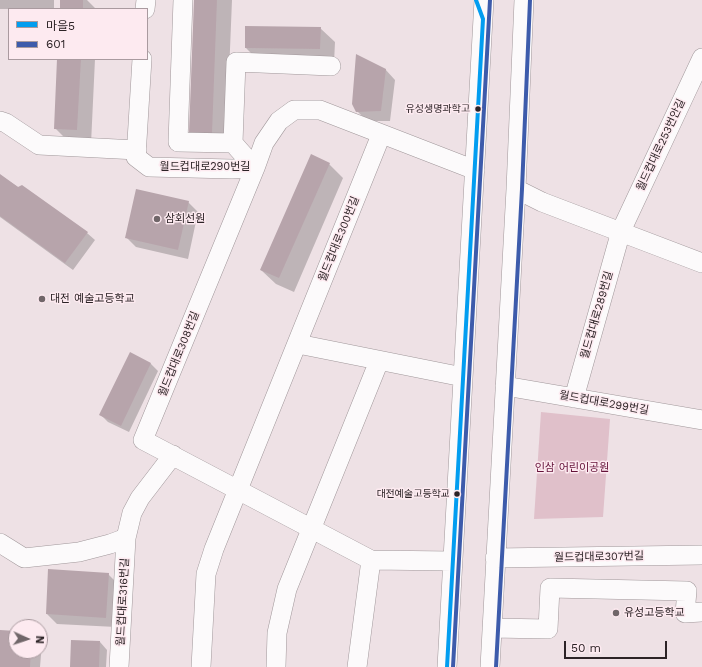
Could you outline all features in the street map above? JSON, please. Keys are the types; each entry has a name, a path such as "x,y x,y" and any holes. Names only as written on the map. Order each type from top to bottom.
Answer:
{"street":[{"path":"183,0 178,142 233,142"},
{"path":"476,0 483,19"},
{"path":"447,667 484,0"},
{"path":"490,667 516,189 524,0"},
{"name":"월드컵대로253번안길","path":"621,231 702,58"},
{"path":"0,121 6,123 39,146 137,150 142,60"},
{"path":"255,168 233,142 236,62 331,66"},
{"name":"월드컵대로290번길","path":"137,150 136,157 149,167 255,168 264,143 279,120 294,110 320,110 381,135 475,170"},
{"name":"월드컵대로300번길","path":"238,490 381,135"},
{"name":"월드컵대로308번길","path":"255,168 143,440 371,560 452,561"},
{"path":"516,189 542,202 702,263"},
{"name":"월드컵대로289번길","path":"574,398 621,231"},
{"path":"298,344 463,377"},
{"path":"276,667 277,633 286,588 312,528 379,361"},
{"name":"월드컵대로299번길","path":"505,386 702,420"},
{"name":"월드컵대로316번길","path":"119,667 126,538 132,513 140,498 173,455"},
{"path":"201,667 206,574 214,549 238,490"},
{"name":"월드컵대로316번길","path":"0,543 24,558 79,552 126,538"},
{"name":"월드컵대로307번길","path":"495,558 702,555"},
{"path":"357,667 371,560"},
{"path":"492,628 548,629 550,588 687,591 685,613 702,612"}],"green space":[{"name":"인삼 어린이공원","path":"541,412 610,419 603,517 534,519"}],"building":[{"path":"60,0 83,0 83,8 60,8"},
{"path":"194,0 217,0 212,134 189,133"},
{"path":"245,26 321,27 320,49 245,48"},
{"path":"356,54 386,69 381,111 356,112 352,104"},
{"path":"57,60 81,60 77,130 54,129"},
{"path":"311,154 330,163 279,278 260,270"},
{"path":"0,174 18,187 22,185 88,232 65,263 0,216"},
{"name":"삼회선원","path":"136,189 189,201 178,250 125,238"},
{"path":"130,352 151,363 121,426 99,415"},
{"path":"48,569 109,573 106,618 46,614"},
{"path":"0,630 8,630 8,659 30,659 30,667 0,667"},
{"path":"71,640 100,641 99,667 70,667"}],"transit line":[{"name":"마을5","path":"447,667 483,19 476,0"},
{"name":"601","path":"453,667 490,0"},
{"name":"601","path":"496,667 522,189 530,0"}],"place":[{"name":"유성생명과학고","path":"478,109"},
{"name":"삼회선원","path":"157,219"},
{"name":"대전 예술고등학교","path":"42,299"},
{"name":"대전예술고등학교","path":"457,494"},
{"name":"유성고등학교","path":"616,613"}]}
